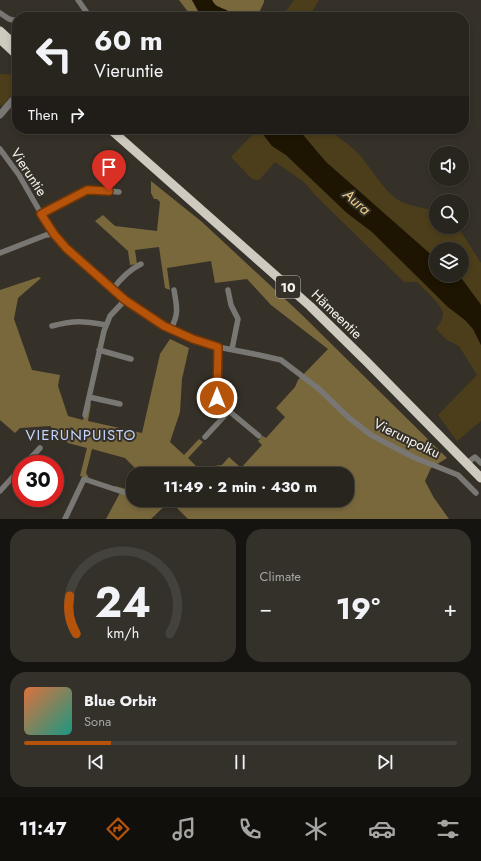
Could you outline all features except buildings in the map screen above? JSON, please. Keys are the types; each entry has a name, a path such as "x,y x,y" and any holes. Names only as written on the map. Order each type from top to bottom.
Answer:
{"highway":[{"path":"0,31 12,42"},
{"path":"0,39 12,50"},
{"name":"Hämeentie","path":"109,134 129,147"},
{"name":"Hämeentie","path":"115,134 310,306 481,478"}],"street":[{"path":"78,0 86,12"},
{"path":"0,13 8,19 12,20"},
{"path":"0,115 12,102"},
{"name":"Vieruntie","path":"0,149 19,175 54,234 66,248 125,300 164,326 193,339 218,347 281,360 292,370"},
{"path":"41,214 87,190 119,192"},
{"path":"0,253 46,235 54,234"},
{"path":"112,289 124,275 131,269 141,264"},
{"path":"170,329 176,318 177,310 174,290"},
{"path":"228,290 231,306 238,320 232,349"},
{"path":"85,415 106,325 110,316 125,300"},
{"path":"52,326 69,321 82,321 106,325"},
{"path":"218,347 217,398 229,411 259,436"},
{"path":"99,350 131,359"},
{"name":"Vierunpolku","path":"292,370 319,389 356,424 371,435 413,457 458,475 476,493"},
{"path":"88,397 120,404"},
{"path":"205,437 229,411"},
{"path":"33,455 40,448"},
{"path":"467,463 475,457 481,463"},
{"path":"0,491 12,478"},
{"path":"65,519 84,479 126,493"}],"shaded area":[{"path":"179,0 192,0 198,12 188,12"},
{"path":"212,0 264,0 259,12 229,12"},
{"path":"294,0 319,0 312,12 286,12"},
{"path":"0,74 12,75 12,94 5,104 0,105"},
{"path":"251,134 263,134 272,146 286,155 347,213 372,232 448,307 465,320 473,329 481,345 481,421 457,441 438,415 477,375 459,346 447,340 436,329 443,316 440,306 417,282 404,282 316,196 304,182 275,162 260,179 252,179 231,157 251,136"},
{"path":"302,134 335,134 357,152 394,197 404,203 429,210 429,234 462,234 468,242 429,242 429,253 326,162"},
{"path":"151,181 202,222 300,313 447,458 431,468 425,481 434,498 449,519 188,519 176,507 354,507 354,467 242,467 262,445 258,441 263,436 266,438 285,417 276,408 295,387 298,380 328,349 271,305 247,279 215,283 211,261 167,268 170,290 165,288 159,247 135,250 137,264 130,265 128,251 95,221 103,215 115,226 157,231 160,202 157,199 154,199 151,193"},
{"path":"469,244 481,263 481,305 464,282 469,282"},
{"path":"39,277 41,278 18,298 14,319 32,370 60,375 58,386 68,416 83,420 87,403 91,404 88,421 142,433 160,354 170,339 189,348 182,379 180,412 170,442 184,455 199,439 203,442 188,458 197,467 134,467 125,458 92,449 86,473 89,478 80,476 87,448 68,443 50,426 20,428 15,433 0,420 0,290"},
{"path":"229,457 240,467 206,467 222,465"},
{"path":"115,486 126,489 126,507 164,507 151,519 106,519 120,493 113,491"}],"water":[{"path":"192,0 212,0 216,5 229,12 199,12"},
{"name":"Aura","path":"263,134 302,134 326,162 429,253 429,282 464,282 481,305 481,345 473,329 465,320 448,307 372,232 347,213 286,155 272,146"}],"district":[{"name":"VIERUNPUISTO","path":"81,435"}],"route":[{"path":"109,191 87,190 76,194 41,214 54,234 66,248 125,300 164,326 193,339 218,347 217,398"}]}
